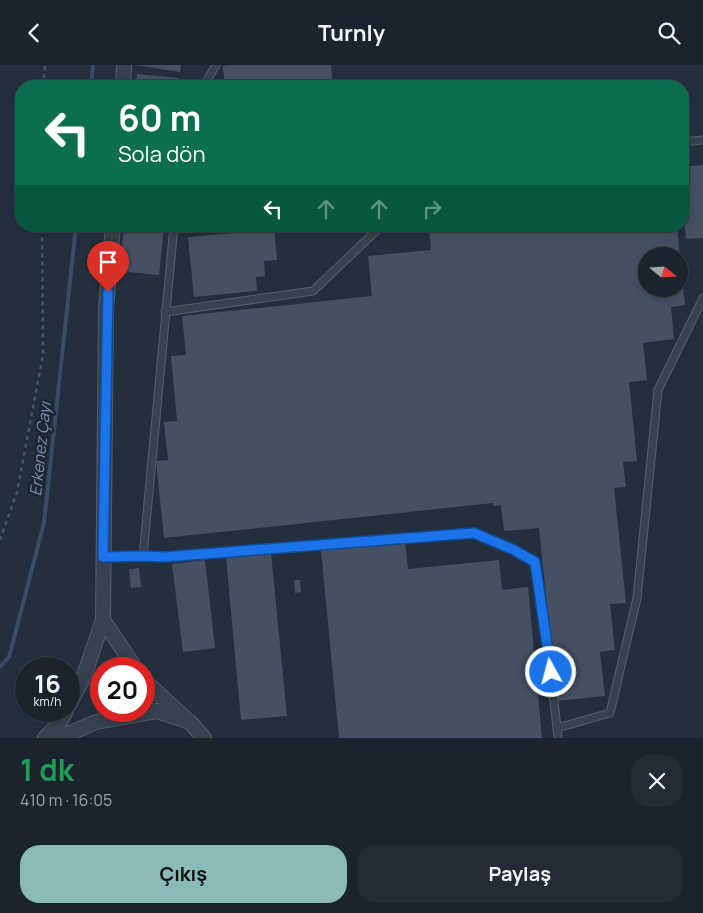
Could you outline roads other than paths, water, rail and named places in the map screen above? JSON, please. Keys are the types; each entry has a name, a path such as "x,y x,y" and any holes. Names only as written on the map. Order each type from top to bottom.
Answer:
{"street":[{"path":"123,80 124,65"},
{"path":"80,684 103,620 106,308 112,232"},
{"path":"103,620 128,657"},
{"path":"155,690 190,722 204,738"},
{"path":"59,738 96,722 157,711 190,722"},
{"path":"45,738 60,722"}],"lane":[{"path":"207,80 216,65"},
{"path":"689,141 703,140"},
{"path":"144,556 173,232"},
{"path":"165,312 313,291 375,232"},
{"path":"557,728 610,713 636,598 658,390 703,298"},
{"path":"103,557 164,557 474,533 514,550 535,562 549,653 558,738"}],"waterway":[{"name":"Erkenez Çayı","path":"92,80 93,65"},
{"name":"Erkenez Çayı","path":"0,667 9,657 44,523 75,232"}]}
